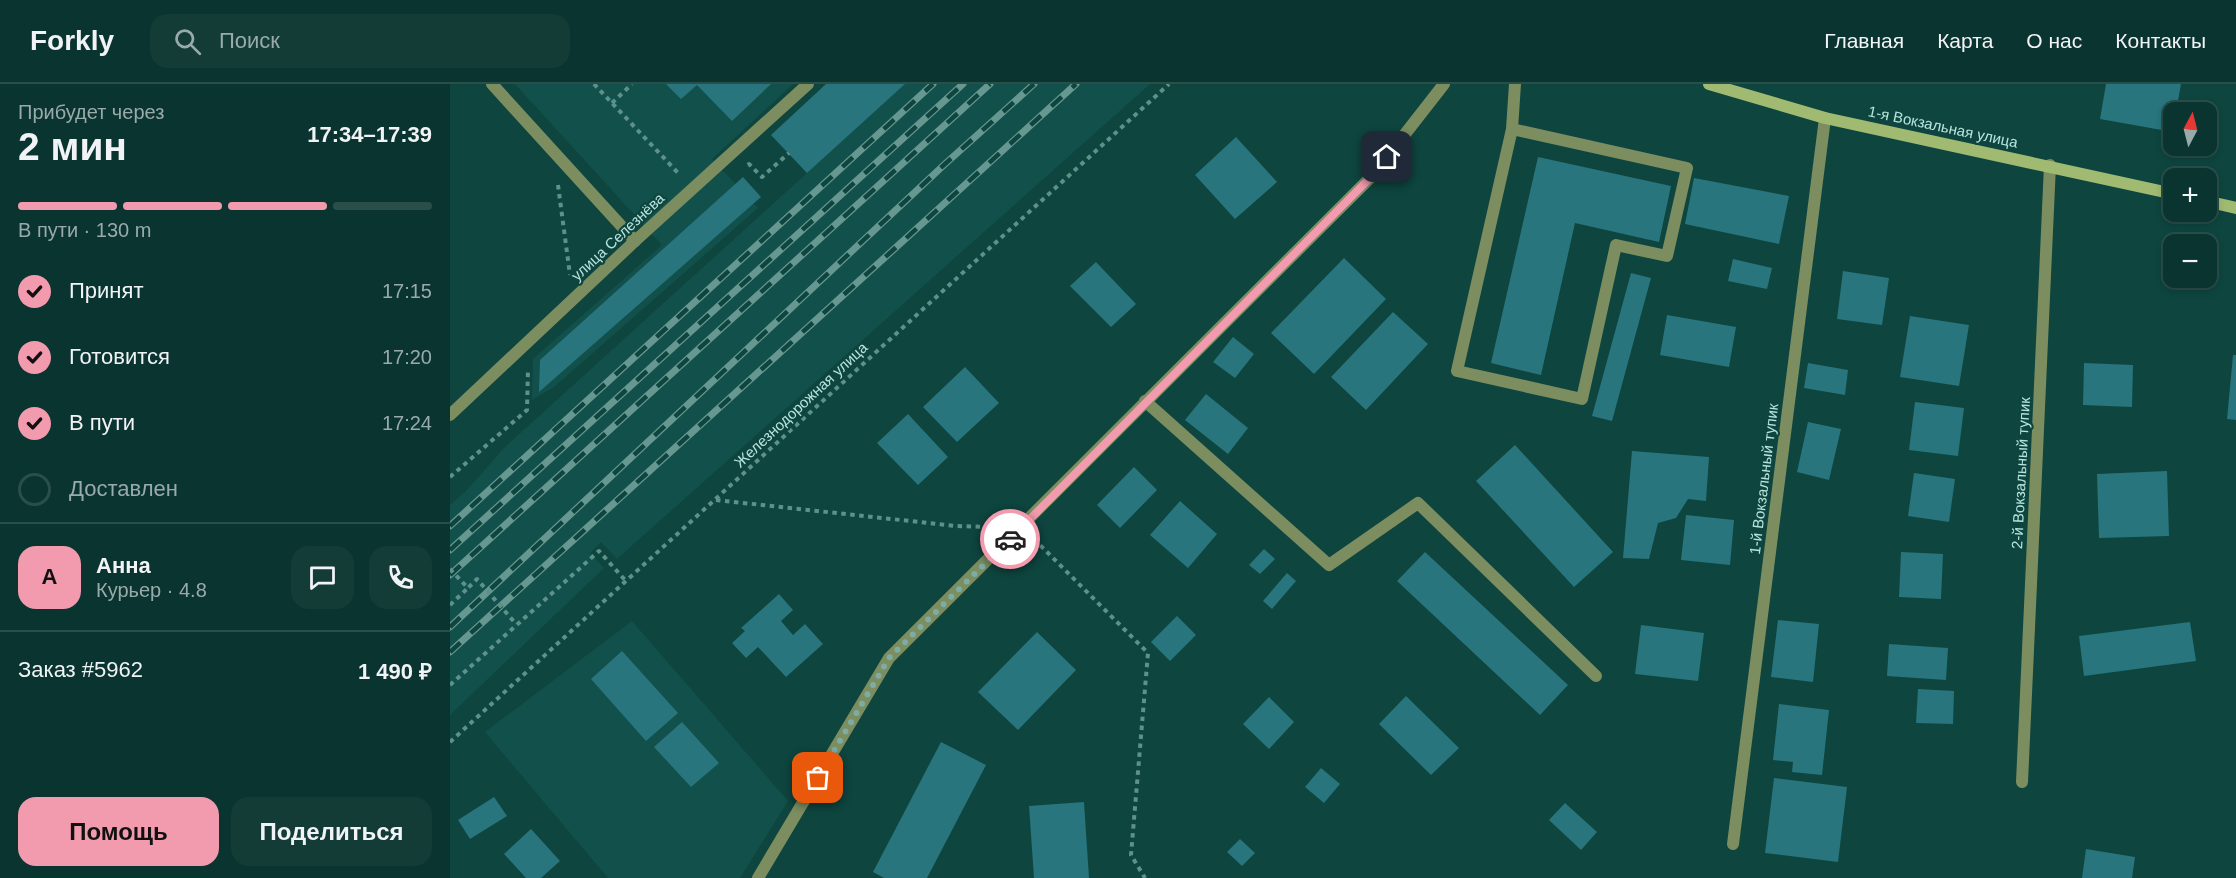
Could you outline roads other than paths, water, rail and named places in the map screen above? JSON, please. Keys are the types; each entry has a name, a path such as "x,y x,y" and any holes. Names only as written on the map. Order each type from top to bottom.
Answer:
{"street":[{"path":"492,84 635,241"},
{"name":"улица Селезнёва","path":"450,415 635,241 808,84"},
{"path":"758,878 889,658 1373,175 1444,84"},
{"path":"1512,129 1687,168 1667,256 1616,245 1581,399 1457,371 1512,129 1515,84"},
{"name":"1-я Вокзальная улица","path":"1709,84 1825,118 2163,191"},
{"name":"1-й Вокзальный тупик","path":"1732,844 1825,118"},
{"name":"2-й Вокзальный тупик","path":"2022,782 2049,165"},
{"path":"2217,204 2236,208"},
{"path":"1145,401 1329,565 1418,503 1596,676"}],"railway":[{"path":"450,526 933,84"},
{"path":"450,550 963,84"},
{"path":"450,575 990,84"},
{"path":"450,627 945,164 1034,84"},
{"path":"450,652 1076,84"}]}
